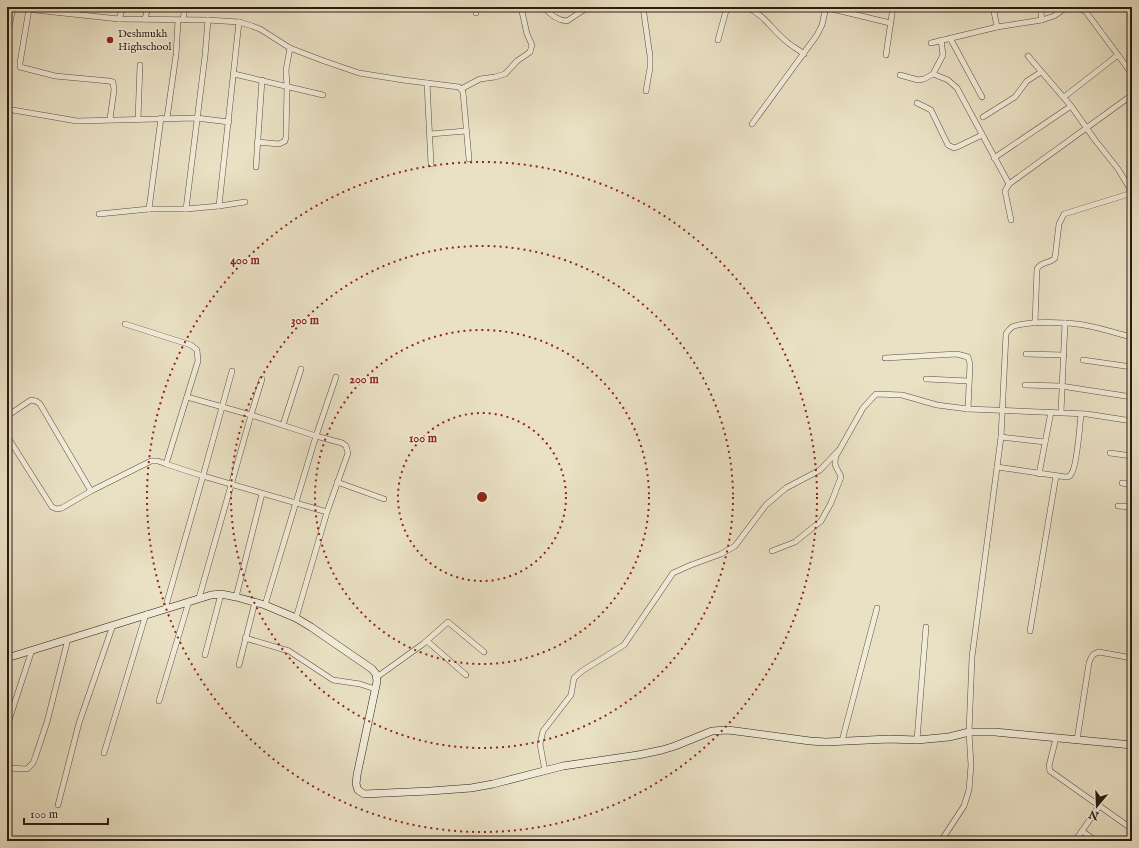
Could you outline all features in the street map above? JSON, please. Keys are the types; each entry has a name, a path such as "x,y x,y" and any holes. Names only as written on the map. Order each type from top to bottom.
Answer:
{"street":[{"path":"119,19 123,7"},
{"path":"145,20 148,7"},
{"path":"168,118 181,20 185,7"},
{"path":"476,7 476,13"},
{"path":"461,89 480,79 505,74 517,61 530,52 532,45 527,34 520,7"},
{"path":"543,7 554,17 567,21 586,8"},
{"path":"643,7 650,56 650,68 646,91"},
{"path":"718,40 727,7"},
{"path":"746,7 764,17 785,41 804,54"},
{"path":"752,124 817,35 822,25 825,7 890,23"},
{"path":"886,55 893,7"},
{"path":"993,7 997,27"},
{"path":"1040,7 1042,20"},
{"path":"931,43 997,27 1042,20 1054,16 1067,7"},
{"path":"1078,7 1086,12 1132,74"},
{"path":"7,36 10,8 45,9 119,19 208,20 239,22 260,29 290,48 359,73 454,86 461,89 463,92 469,159"},
{"path":"29,9 20,67 55,76 113,82 114,90 110,119"},
{"path":"186,209 208,20"},
{"path":"219,206 239,22"},
{"path":"950,38 982,97"},
{"path":"900,75 918,80 924,79 932,74 944,55 941,40"},
{"path":"258,142 279,144 285,141 287,86 286,70 290,48"},
{"path":"1064,97 1118,55"},
{"path":"1028,56 1071,106 1086,129 1118,170 1132,193 1064,214 1059,224 1055,258 1041,264 1037,269 1035,324"},
{"path":"138,119 140,65"},
{"path":"983,117 1015,98 1027,81 1041,72"},
{"path":"234,74 323,95"},
{"path":"932,74 948,80 957,88 1009,184"},
{"path":"256,167 262,80"},
{"path":"427,83 431,164"},
{"path":"1011,220 1005,191 1009,184 1132,95"},
{"path":"918,103 931,110 948,145 957,147 982,135"},
{"path":"994,158 1071,106"},
{"path":"7,109 71,120 196,118 228,122"},
{"path":"149,209 161,118"},
{"path":"430,134 466,131"},
{"path":"99,214 149,209 186,209 244,202"},
{"path":"1061,412 1065,323"},
{"path":"941,841 964,806 969,790 969,732 972,657 1001,437 1006,334 1010,329 1016,326 1065,323 1078,324 1132,337"},
{"path":"125,324 191,345 197,350 198,361 166,464"},
{"path":"1026,354 1064,355"},
{"path":"885,358 961,355 968,357 970,371 968,408"},
{"path":"1083,360 1132,367"},
{"path":"283,425 301,369"},
{"path":"165,608 232,371"},
{"path":"265,605 295,503 336,377"},
{"path":"199,598 262,379"},
{"path":"926,379 969,381"},
{"path":"1025,385 1061,386 1132,397"},
{"path":"772,551 795,542 821,521 831,503 841,477 835,468 834,463 839,450 863,408 876,394 902,395 937,405 1002,410 1061,412 1132,421"},
{"path":"188,397 342,443 346,446 348,453 327,512 296,618"},
{"path":"7,416 31,400 40,404 91,491"},
{"path":"1039,474 1051,412"},
{"path":"997,467 1039,474 1069,476 1073,471 1081,414"},
{"path":"7,436 52,507 57,509 62,508 91,491 151,461 158,461 232,485 327,512"},
{"path":"1001,437 1045,442"},
{"path":"545,771 540,744 543,731 571,695 574,678 582,671 624,645 673,573 721,554 735,546 766,505 786,488 820,470 839,450"},
{"path":"1110,453 1132,456"},
{"path":"1030,631 1056,476"},
{"path":"337,482 384,499"},
{"path":"1122,483 1132,484"},
{"path":"236,597 262,494"},
{"path":"1118,506 1132,507"},
{"path":"205,655 221,594"},
{"path":"7,658 199,598 221,594 265,605 311,626 372,669 376,674 375,689 356,780 358,790 364,794 471,788 493,784 563,766 662,750 712,731 728,730 810,741 889,739 917,740 949,737 969,732 1010,733 1132,745"},
{"path":"159,701 189,601"},
{"path":"239,665 255,602"},
{"path":"842,741 877,608"},
{"path":"104,753 146,614"},
{"path":"377,677 427,641 448,622 484,652"},
{"path":"58,804 78,723 113,625"},
{"path":"917,740 926,627"},
{"path":"245,638 289,652 333,680 360,684 375,689"},
{"path":"7,768 27,769 33,763 47,722 68,639"},
{"path":"427,641 466,675"},
{"path":"7,726 32,650"},
{"path":"1077,740 1091,656 1094,653 1099,652 1132,658"},
{"path":"1056,738 1049,766 1050,770 1132,829"},
{"path":"1075,841 1100,805"},
{"path":"1082,831 1096,841"}],"place":[{"name":"Deshmukh Highschool","path":"110,40"}]}
